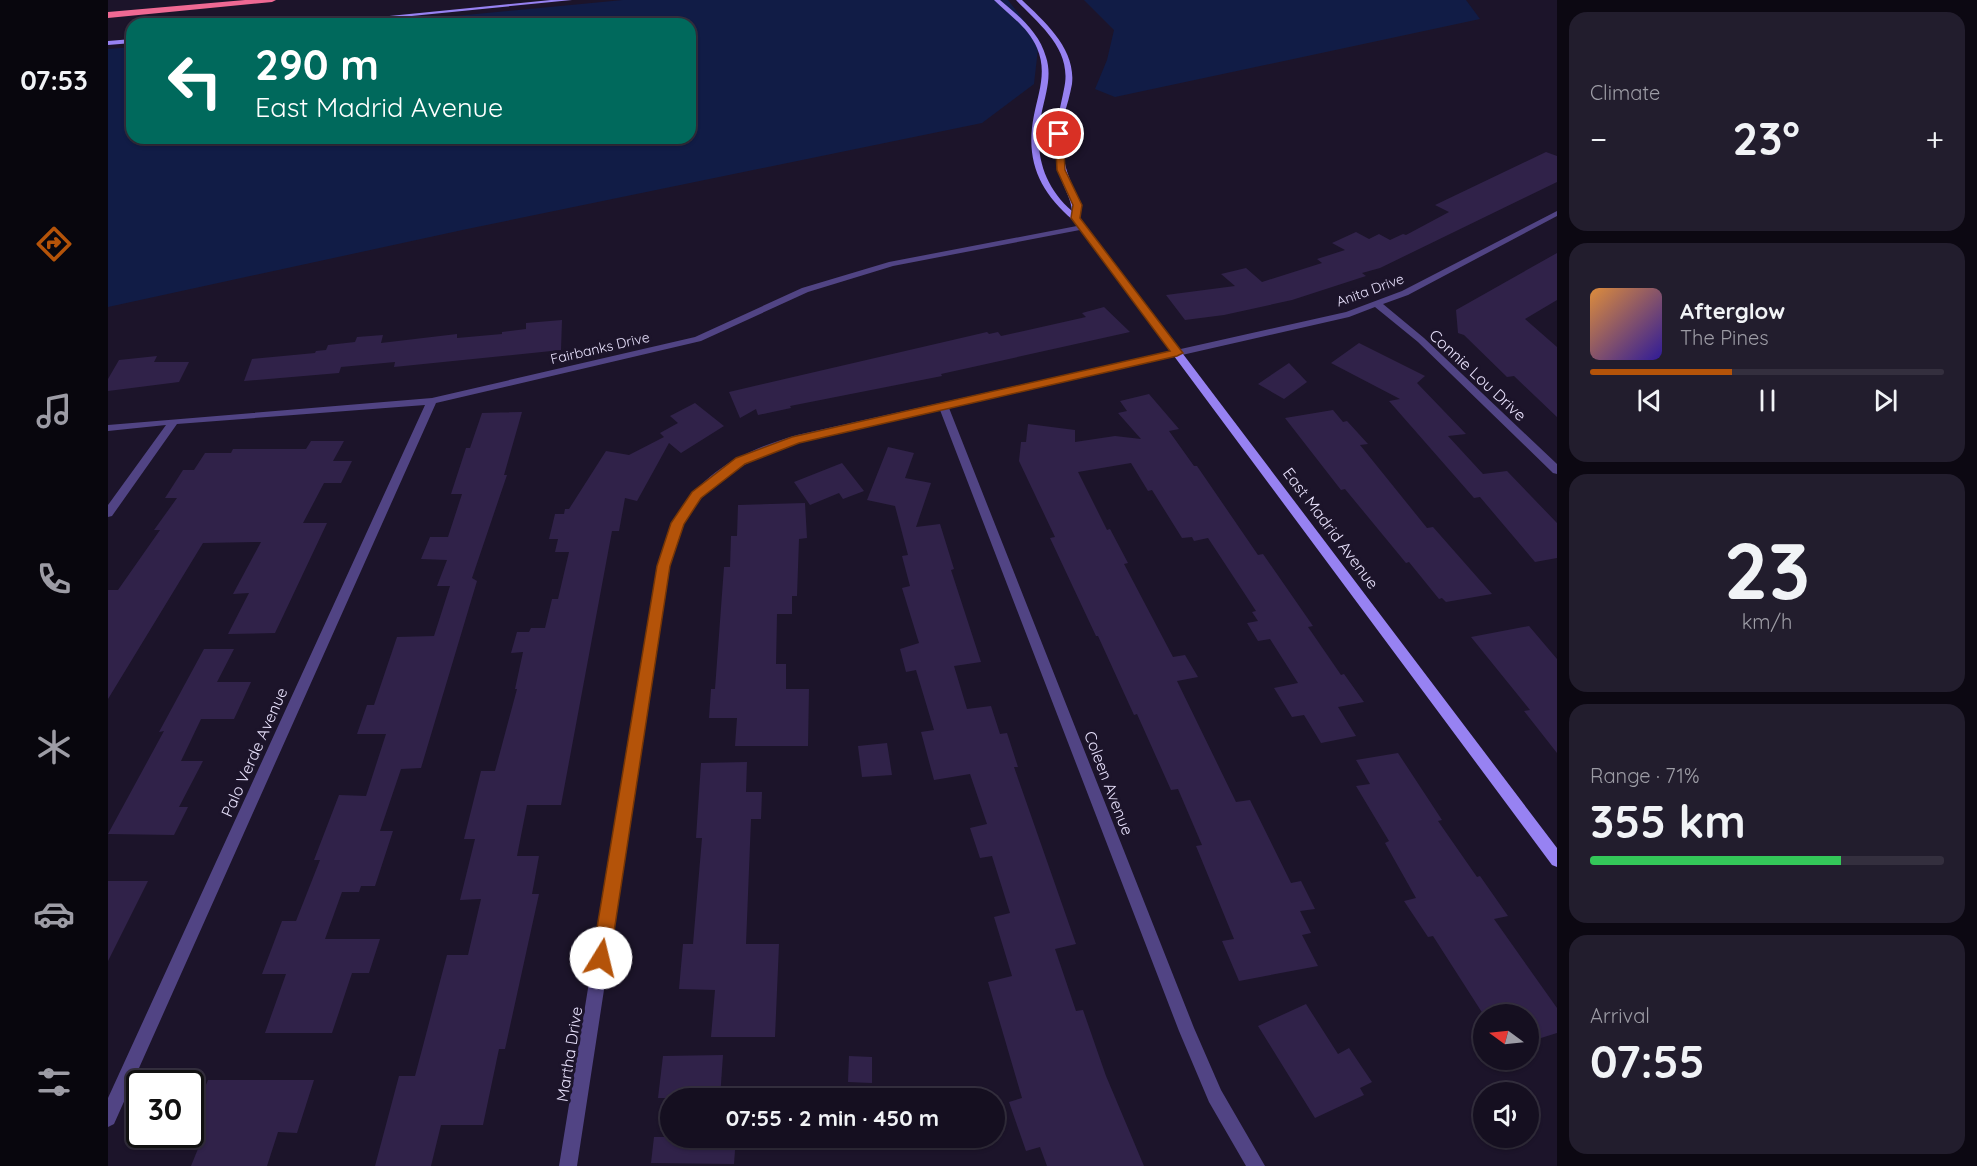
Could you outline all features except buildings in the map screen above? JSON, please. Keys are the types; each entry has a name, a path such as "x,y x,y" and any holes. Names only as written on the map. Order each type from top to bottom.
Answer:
{"highway":[{"path":"108,15 272,0"}],"street":[{"path":"376,18 568,0"},
{"name":"East Madrid Avenue","path":"997,0 1034,36 1044,56 1048,80 1038,115 1033,145 1040,175 1058,205 1079,223 1556,855"},
{"name":"East Madrid Avenue","path":"1019,0 1054,36 1064,56 1069,78 1060,121 1059,148 1061,170 1077,205 1079,223"},
{"path":"108,43 126,42"},
{"name":"Anita Drive","path":"1177,353 1323,321 1377,304 1411,290 1557,213"},
{"name":"Fairbanks Drive","path":"108,428 432,401 698,339 805,290 892,264 1079,223"},
{"name":"Connie Lou Drive","path":"1377,304 1421,340 1557,470"},
{"name":"Martha Drive","path":"568,1166 663,566 678,523 686,508 709,483 740,461 758,452 797,439 1177,353"},
{"name":"Palo Verde Avenue","path":"108,1118 432,401"},
{"name":"Coleen Avenue","path":"943,405 1187,1031 1215,1096 1256,1166"},
{"path":"108,513 174,421"}],"water":[{"path":"623,0 1008,0 1039,40 1034,84 982,123 467,229 108,307 108,49 126,48 126,144 696,144 696,18 435,18"},
{"path":"1084,0 1466,0 1480,19 1115,97 1095,89 1107,60 1114,30"}],"route":[{"path":"601,958 663,566 671,537 686,508 697,495 709,483 740,461 758,452 797,439 1177,353 1076,218 1077,205 1061,170 1059,134"}]}
